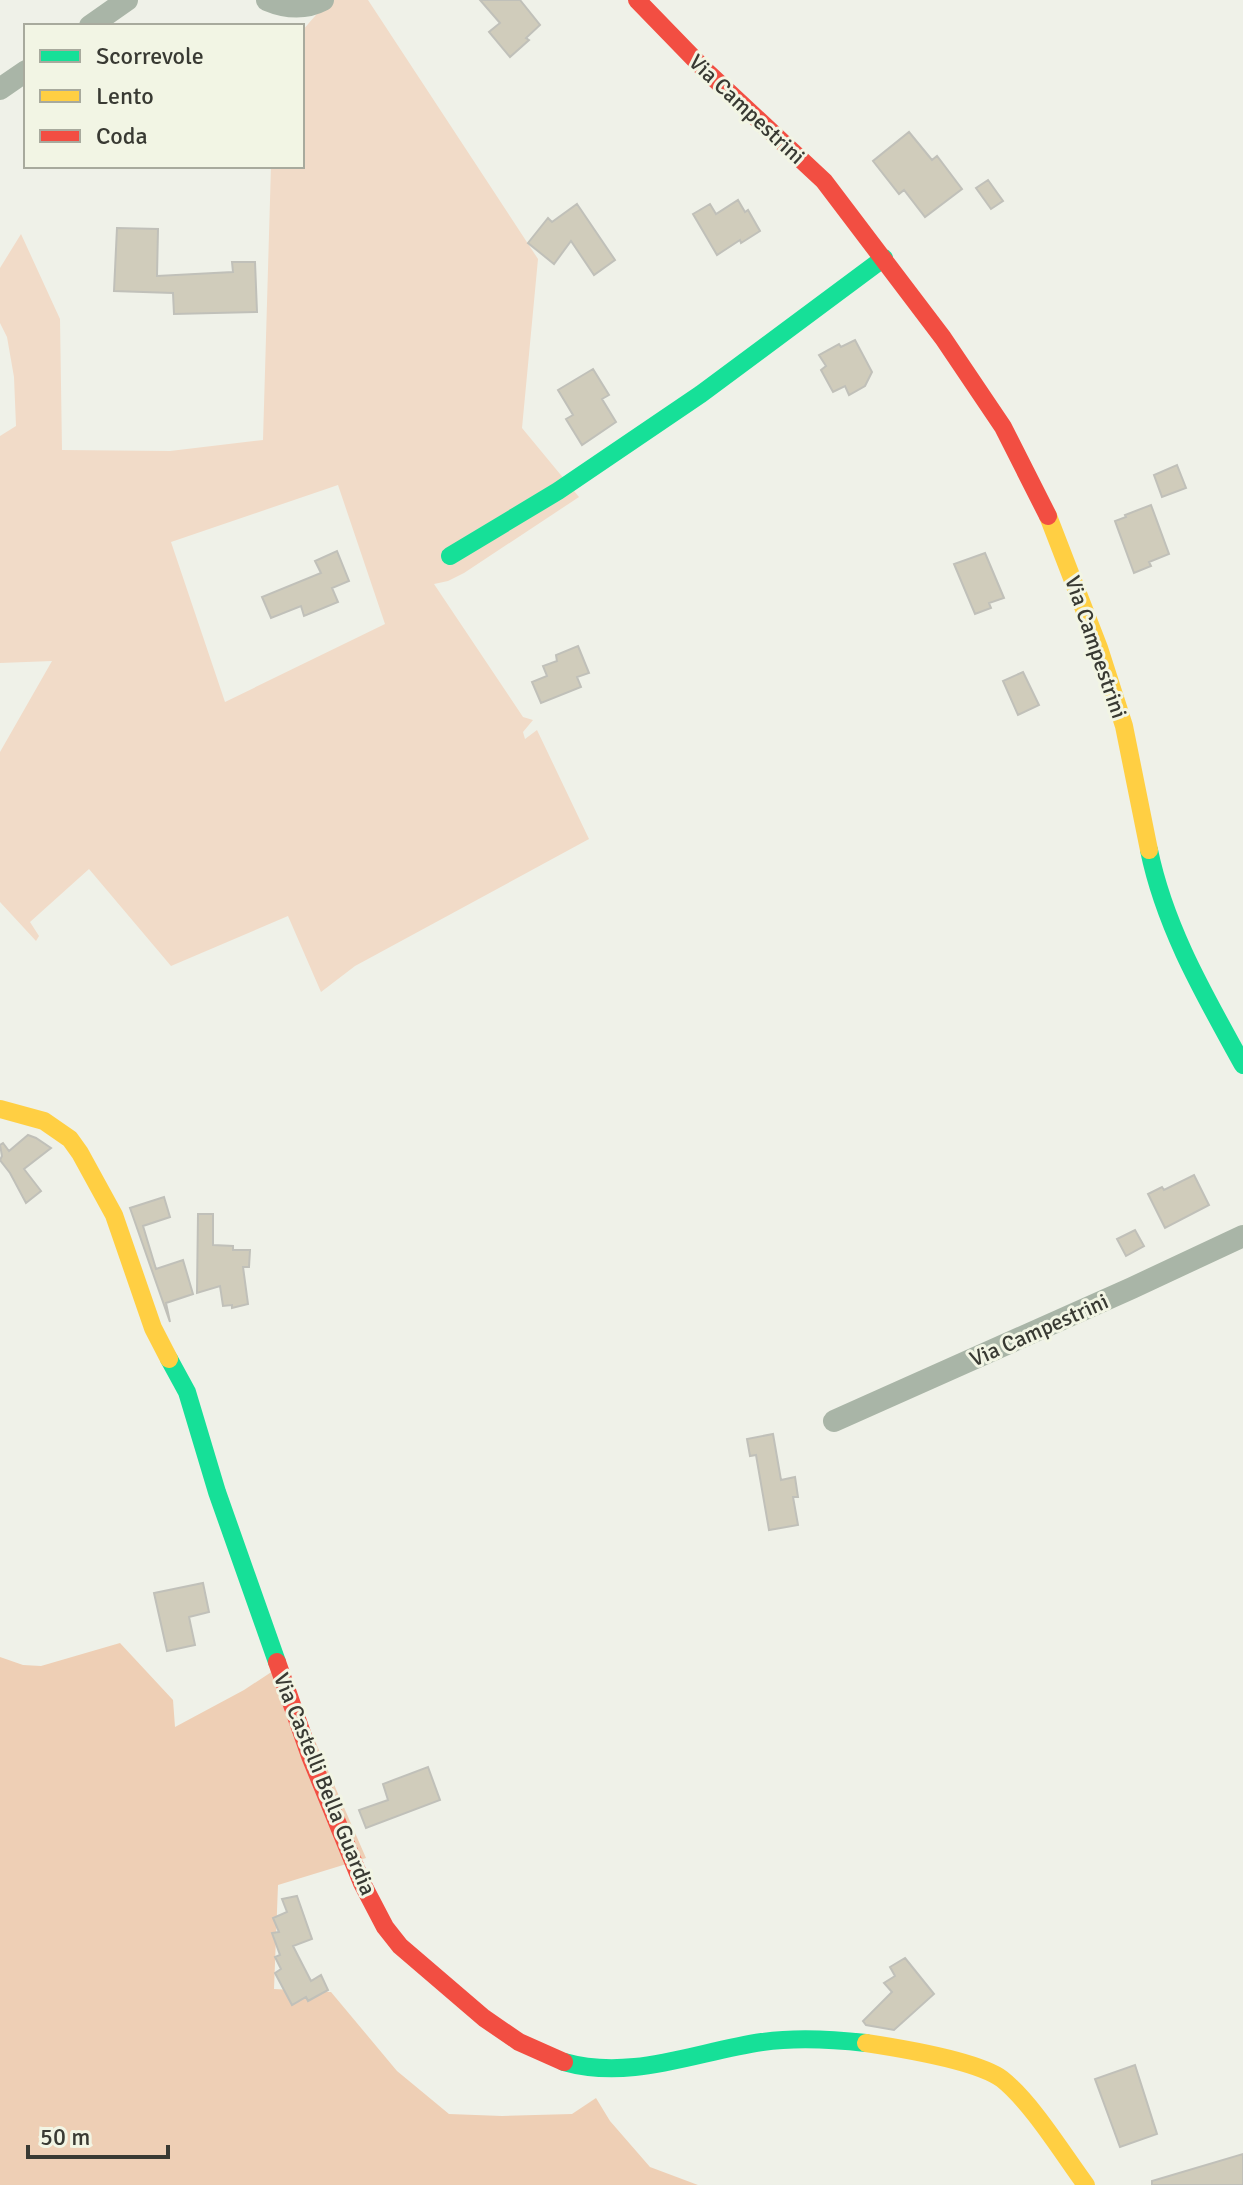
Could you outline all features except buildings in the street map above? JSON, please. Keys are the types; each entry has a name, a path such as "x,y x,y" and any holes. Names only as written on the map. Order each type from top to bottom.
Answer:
{"street":[{"path":"93,24 127,0"},
{"path":"267,0 294,8 307,7 323,0"},
{"name":"Via Campestrini","path":"637,0 704,69 824,181 943,338 1003,427 1044,505 1099,648 1124,726 1154,873 1166,911 1196,981 1243,1065"},
{"path":"0,89 24,72"},
{"path":"450,556 558,491 701,394 884,258"},
{"name":"Via Castelli Bella Guardia","path":"0,1109 44,1121 70,1139 114,1215 153,1328 187,1392 217,1492 310,1756 362,1883 385,1927 400,1946 484,2018 519,2042 562,2062 584,2068 614,2070 651,2066 763,2042 827,2038 941,2057 983,2070 1000,2078 1022,2099 1086,2185"},
{"name":"Via Campestrini","path":"834,1421 1243,1236"}],"shaded area":[{"path":"329,0 368,0 538,259 522,428 579,497 464,573 434,584 523,717 533,720 523,732 525,739 537,730 589,839 355,966 321,992 288,916 171,966 89,869 30,922 39,936 36,941 0,902 0,752 52,661 0,663 0,436 16,426 14,377 7,337 0,323 0,268 21,234 60,319 62,450 170,451 263,440 271,168 304,168 304,29","holes":["338,485 385,624 225,702 171,542"]},
{"path":"120,1643 173,1700 175,1727 244,1690 282,1665 366,1858 278,1885 274,1989 331,1992 397,2071 449,2114 572,2114 596,2098 610,2121 650,2167 698,2185 0,2185 0,1657 23,1665 41,1666"}],"traffic: fast":[{"path":"450,556 558,491 701,394 884,258"},
{"path":"1149,850 1176,934 1243,1065"},
{"path":"169,1359 187,1392 217,1492 277,1662"},
{"path":"564,2062 589,2067 638,2067 775,2040 866,2043"}],"traffic: slow":[{"path":"1048,516 1099,648 1124,726 1149,850"},
{"path":"0,1109 44,1121 70,1139 80,1153 114,1215 153,1328 169,1359"},
{"path":"866,2043 956,2061 1002,2079 1036,2115 1086,2185"}],"traffic: jam":[{"path":"637,0 704,69 824,181 943,338 1003,427 1048,516"},
{"path":"277,1662 310,1756 362,1883 385,1927 400,1946 484,2018 519,2042 564,2062"}]}
